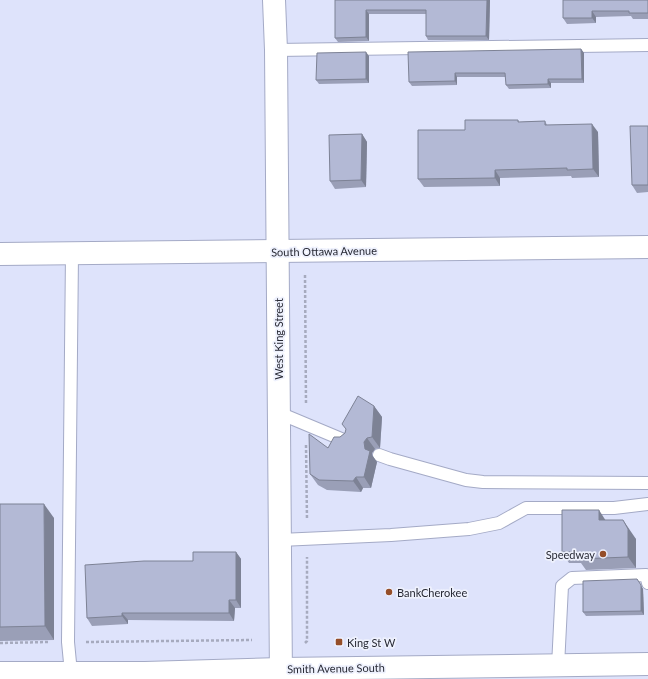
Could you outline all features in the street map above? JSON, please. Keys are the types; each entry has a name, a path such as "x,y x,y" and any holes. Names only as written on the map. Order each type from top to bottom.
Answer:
{"street":[{"name":"West King Street","path":"274,0 276,50 281,674"},
{"name":"South Ottawa Avenue","path":"0,254 648,247"},
{"name":"Smith Avenue South","path":"0,673 71,673 145,676 472,673 558,666 648,664"}],"lane":[{"path":"276,50 648,45"},
{"path":"71,673 68,642 72,254"},
{"path":"279,413 346,441"},
{"path":"379,455 466,480 483,482 648,483"},
{"path":"280,540 469,529 500,523 526,508 614,508 648,504"},
{"path":"558,666 562,586 572,578 646,575 648,583"}],"path":[{"path":"304,644 307,641 305,274"},
{"path":"0,643 252,640"}],"building":[{"path":"335,0 487,0 486,36 426,36 426,10 366,10 366,37 335,38"},
{"path":"563,0 648,0 648,13 629,13 629,11 592,11 592,18 563,18"},
{"path":"581,49 582,79 548,79 548,84 506,85 505,73 455,73 455,81 409,82 408,52"},
{"path":"366,52 366,79 316,80 317,53"},
{"path":"465,120 518,120 518,122 545,121 545,125 592,124 593,169 567,170 567,168 495,170 495,178 418,179 418,130 465,130"},
{"path":"630,126 648,126 648,185 632,185"},
{"path":"362,134 361,180 330,181 329,135"},
{"path":"358,396 374,406 372,437 367,438 364,442 365,449 370,451 364,477 356,477 353,481 319,480 310,474 309,434 328,448 334,437 340,437 345,433 346,429 342,424"},
{"path":"0,504 44,504 45,626 0,627"},
{"path":"562,510 599,510 599,520 623,520 628,529 628,557 578,559 578,552 562,552"},
{"path":"193,552 236,552 236,600 229,600 229,613 122,613 122,616 87,618 85,565 144,561 193,561"},
{"path":"637,579 641,585 641,611 583,612 583,581"}],"place":[{"name":"Speedway","path":"603,554"},
{"name":"BankCherokee","path":"389,592"},
{"name":"King St W","path":"339,642"}]}
